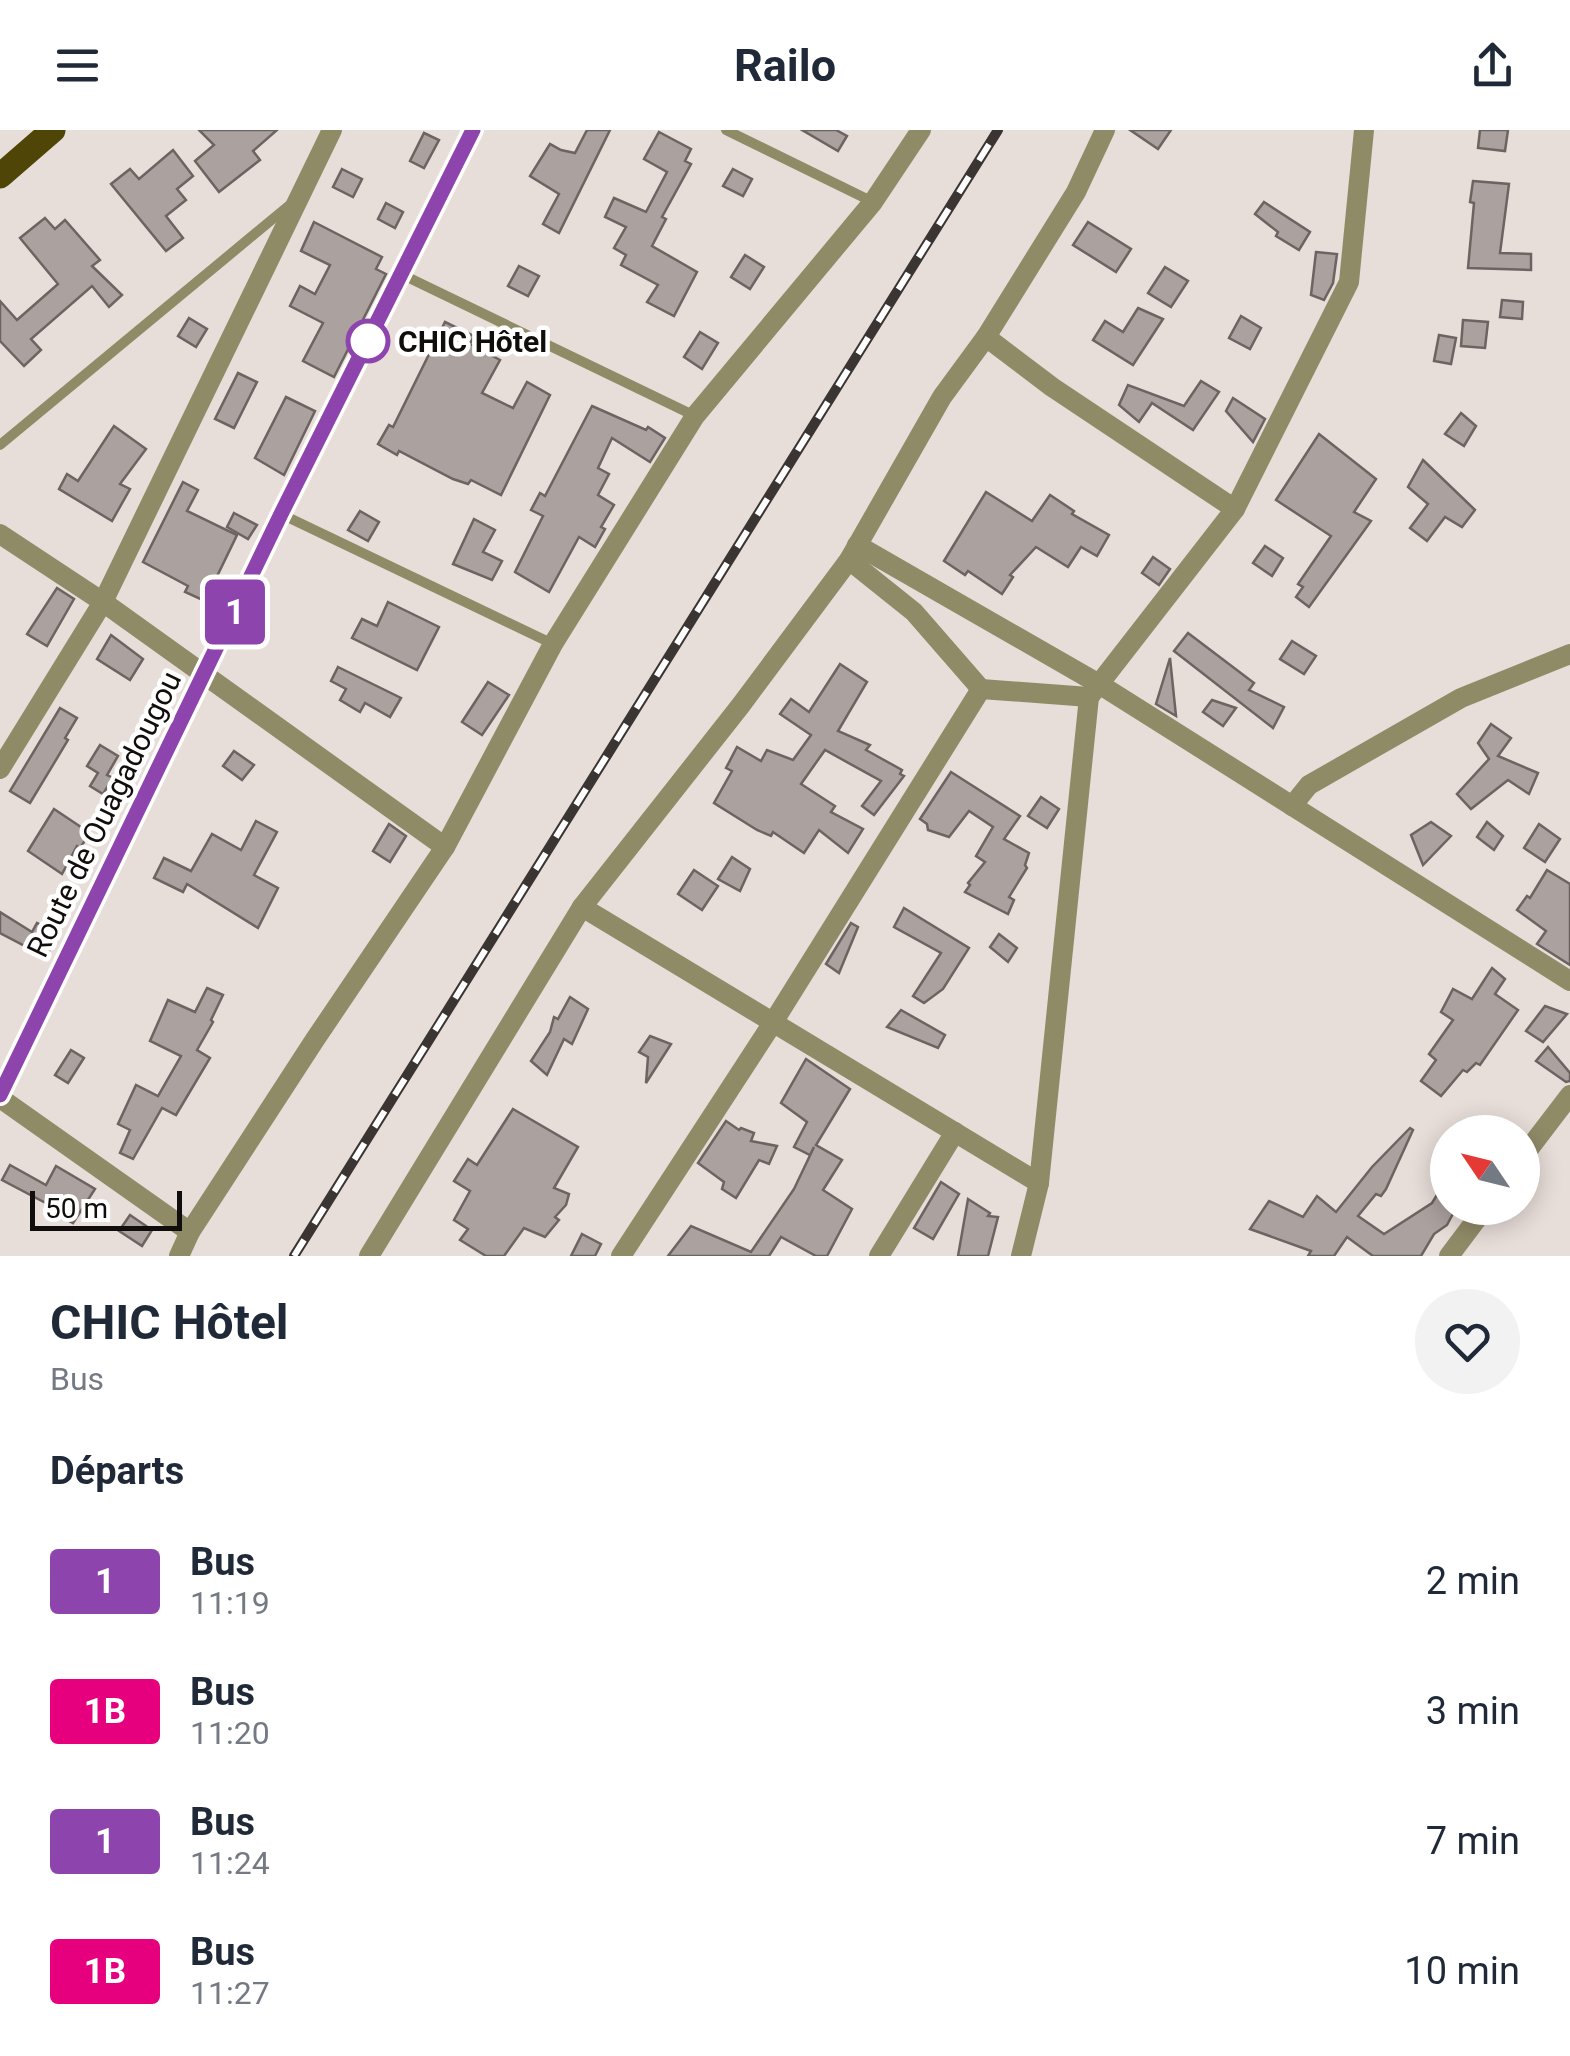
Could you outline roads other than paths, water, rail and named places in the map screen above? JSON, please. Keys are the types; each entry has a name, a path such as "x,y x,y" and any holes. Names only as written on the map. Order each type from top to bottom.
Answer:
{"main road":[{"path":"0,176 53,130"}],"street":[{"path":"0,770 103,602 332,130"},
{"name":"Route de Ouagadougou","path":"0,1096 281,514 474,130"},
{"path":"179,1256 190,1232 314,1041 445,847 553,644 695,416 873,202 921,130"},
{"path":"369,1256 582,907 741,705 853,553 942,397 986,337 1076,192 1105,130"},
{"path":"1022,1256 1038,1183 1094,690 1235,509 1349,282 1364,130"},
{"path":"986,337 1052,388 1235,509"},
{"path":"0,534 206,674 445,847"},
{"path":"853,553 914,612 981,689 1094,690"},
{"path":"853,553 1292,806 1570,982"},
{"path":"1292,806 1309,786 1461,698 1570,654"},
{"path":"621,1256 774,1021 981,689"},
{"path":"582,907 1038,1183"},
{"path":"1540,1134 1570,1095"},
{"path":"0,1096 190,1232"},
{"path":"879,1256 955,1132"},
{"path":"1449,1256 1472,1225"}],"lane":[{"path":"726,130 873,202"},
{"path":"0,445 300,196"},
{"path":"402,274 695,416"},
{"path":"281,514 553,644"}],"railway":[{"path":"294,1256 998,130"}],"place":[{"name":"CHIC Hôtel","path":"368,341"}]}
